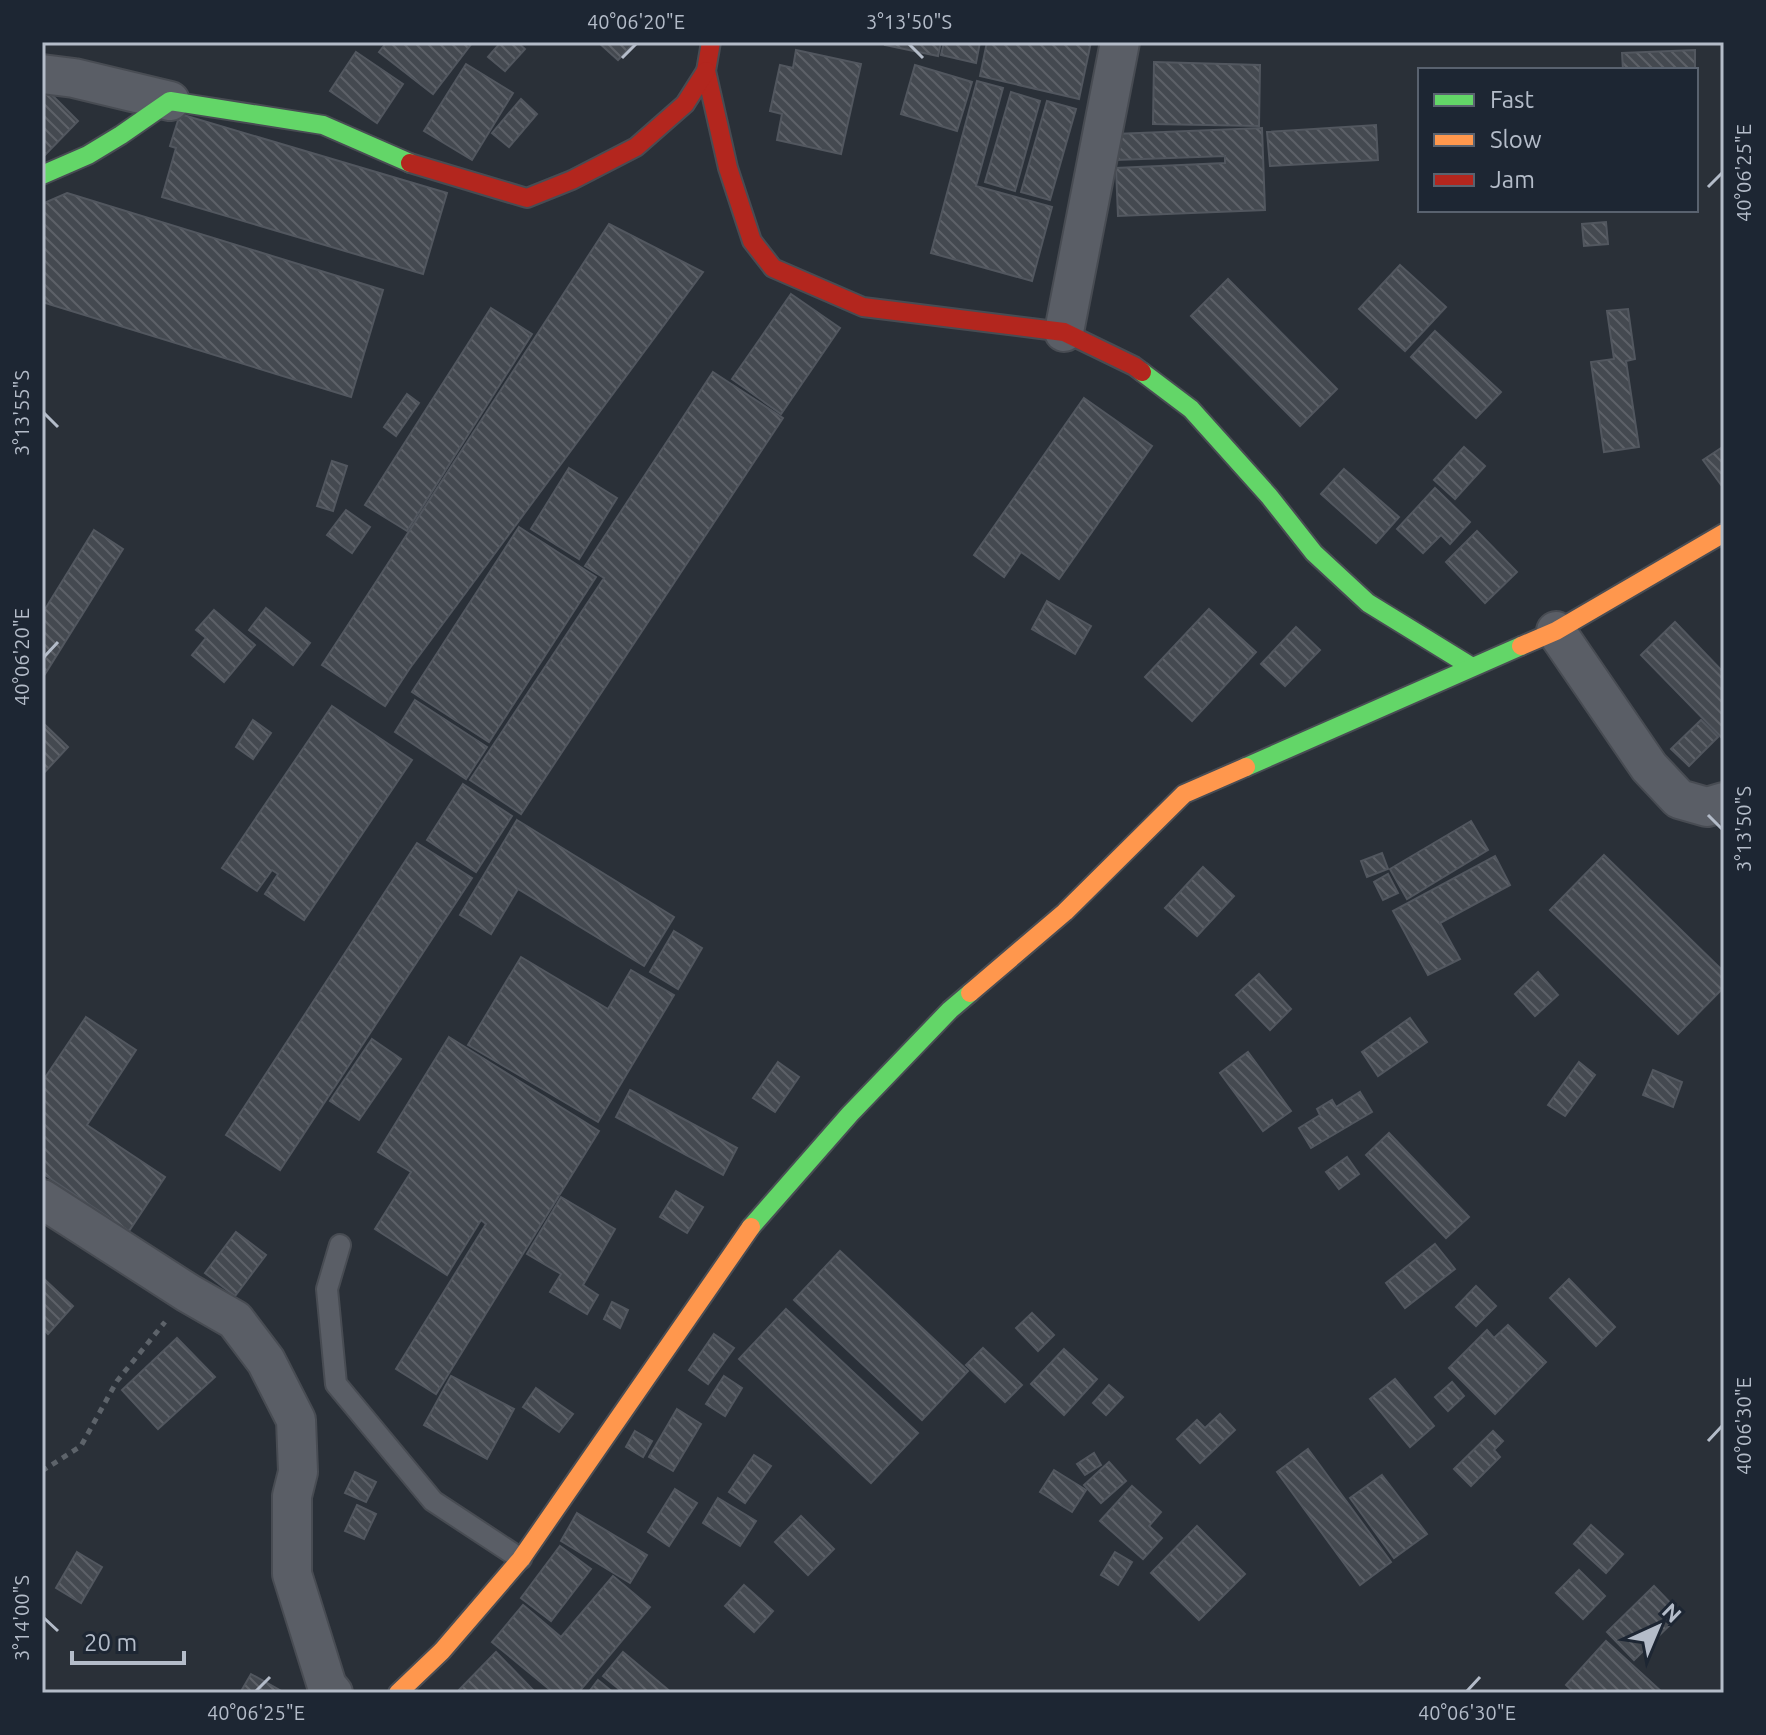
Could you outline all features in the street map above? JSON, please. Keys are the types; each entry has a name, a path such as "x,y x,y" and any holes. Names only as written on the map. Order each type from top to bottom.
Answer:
{"street":[{"path":"42,74 74,78 170,101 323,125 414,165 527,198 572,180 636,147 685,104 706,71 711,42"},
{"path":"1064,332 1120,42"},
{"path":"706,71 733,182 752,241 773,268 863,307 1064,332 1134,366 1191,409 1269,496 1314,553 1368,603 1472,667"},
{"path":"42,175 88,155 170,101"},
{"path":"398,1693 442,1651 521,1559 751,1227 850,1114 950,1010 1065,912 1184,794 1556,631 1724,533"},
{"path":"1556,631 1649,767 1679,799 1707,807 1724,802"},
{"path":"42,1199 235,1320 266,1361 296,1420 298,1472 292,1496 292,1574 327,1686 333,1693"}],"lane":[{"path":"340,1245 327,1289 336,1384 433,1501 521,1559"}],"path":[{"path":"42,1471 81,1446 117,1381 188,1293"}],"building":[{"path":"387,42 472,43 433,94 379,52"},
{"path":"501,42 517,42 525,49 505,71 488,57"},
{"path":"598,42 635,42 618,60"},
{"path":"886,42 941,42 938,56 885,45"},
{"path":"944,42 980,42 976,63 941,55"},
{"path":"987,42 1091,42 1079,99 980,76"},
{"path":"796,50 861,64 841,154 777,140 782,114 770,111 780,65 793,68"},
{"path":"1695,50 1695,68 1623,68 1622,53"},
{"path":"356,52 403,84 377,123 330,91"},
{"path":"1154,62 1260,65 1259,126 1153,124"},
{"path":"466,64 513,93 472,160 424,131"},
{"path":"915,65 972,82 957,131 901,114"},
{"path":"977,81 1003,88 976,186 1052,207 1032,281 931,253"},
{"path":"44,87 78,121 42,158 42,89"},
{"path":"1011,92 1040,101 1015,191 985,182"},
{"path":"521,99 537,114 509,147 492,133"},
{"path":"1047,101 1076,109 1050,200 1021,192"},
{"path":"180,114 447,193 423,274 162,197 176,148 170,146"},
{"path":"1376,125 1378,160 1270,166 1267,132"},
{"path":"1262,128 1265,210 1118,216 1116,168 1225,163 1225,156 1116,160 1115,134"},
{"path":"67,193 383,290 351,397 42,302 42,204"},
{"path":"1606,222 1608,244 1584,246 1582,224"},
{"path":"609,224 703,272 385,706 322,665"},
{"path":"1400,265 1446,307 1405,351 1359,309"},
{"path":"1228,279 1337,389 1300,426 1191,316"},
{"path":"791,294 840,328 781,414 732,379"},
{"path":"491,308 532,334 407,531 365,505"},
{"path":"1628,309 1635,359 1626,361 1639,447 1604,452 1591,362 1614,359 1607,311"},
{"path":"1435,331 1501,392 1476,418 1411,357"},
{"path":"713,372 783,418 521,814 470,780 604,578 585,566"},
{"path":"407,394 419,403 396,436 384,427"},
{"path":"1084,398 1152,446 1059,579 1021,552 1004,577 974,555"},
{"path":"1724,446 1724,489 1703,460"},
{"path":"1464,447 1485,466 1455,499 1434,480"},
{"path":"332,461 347,466 333,511 317,506"},
{"path":"569,468 617,498 579,559 531,529"},
{"path":"1344,469 1399,517 1376,543 1321,494"},
{"path":"1435,488 1470,522 1450,544 1441,535 1423,553 1397,529"},
{"path":"346,510 370,527 352,553 327,535"},
{"path":"519,527 596,577 489,742 412,692"},
{"path":"94,530 123,549 45,674 42,672 42,614"},
{"path":"1477,531 1517,572 1485,603 1446,562"},
{"path":"1047,601 1091,626 1075,654 1032,629"},
{"path":"266,608 310,643 293,665 249,630"},
{"path":"1209,609 1256,652 1192,721 1145,677"},
{"path":"214,610 255,645 224,682 192,655 206,638 196,630"},
{"path":"1675,622 1724,673 1724,734 1721,737 1641,655"},
{"path":"1296,627 1320,650 1285,686 1261,664"},
{"path":"415,700 487,747 466,779 395,732"},
{"path":"332,706 412,760 304,920 265,894 278,874 272,870 257,891 222,868"},
{"path":"253,720 271,733 253,759 236,747"},
{"path":"1701,720 1718,737 1689,766 1671,749"},
{"path":"42,722 68,747 42,775"},
{"path":"463,784 512,816 476,872 427,840"},
{"path":"517,820 674,917 644,966 518,889 491,934 460,915"},
{"path":"1471,821 1488,850 1407,899 1390,869"},
{"path":"417,843 472,878 280,1170 226,1135"},
{"path":"1382,853 1388,869 1367,877 1361,861"},
{"path":"1604,855 1724,972 1724,987 1678,1034 1550,910"},
{"path":"1495,856 1510,885 1440,923 1460,959 1428,975 1393,911"},
{"path":"1203,867 1234,896 1197,936 1165,908"},
{"path":"1388,874 1398,893 1383,900 1374,882"},
{"path":"674,931 702,948 678,989 650,972"},
{"path":"521,957 608,1009 631,970 674,995 598,1122 468,1045"},
{"path":"1538,972 1558,995 1535,1016 1515,994"},
{"path":"1259,974 1291,1009 1270,1030 1236,995"},
{"path":"86,1017 136,1050 87,1125 165,1177 129,1231 42,1173 42,1082"},
{"path":"1410,1018 1427,1042 1378,1076 1362,1052"},
{"path":"449,1037 599,1131 436,1394 396,1369 486,1224 481,1220 447,1275 375,1229 411,1172 378,1152"},
{"path":"372,1039 401,1059 359,1120 330,1101"},
{"path":"1248,1052 1291,1111 1263,1131 1220,1073"},
{"path":"778,1062 799,1077 775,1112 753,1098"},
{"path":"1579,1062 1595,1075 1565,1116 1548,1105"},
{"path":"1653,1070 1682,1082 1673,1107 1643,1095"},
{"path":"630,1090 737,1148 723,1175 616,1117"},
{"path":"1360,1092 1372,1112 1311,1148 1299,1128 1320,1115 1317,1109 1332,1100 1336,1107"},
{"path":"1389,1133 1469,1217 1446,1238 1366,1155"},
{"path":"1347,1157 1359,1174 1339,1189 1326,1172"},
{"path":"676,1191 703,1207 687,1233 660,1217"},
{"path":"561,1197 615,1229 583,1285 598,1295 587,1314 550,1292 561,1274 527,1254"},
{"path":"236,1232 266,1255 235,1296 205,1273"},
{"path":"1435,1244 1455,1269 1405,1308 1386,1283"},
{"path":"840,1251 968,1371 922,1420 794,1300"},
{"path":"42,1277 73,1306 48,1334 42,1328"},
{"path":"1569,1279 1615,1327 1596,1346 1550,1298"},
{"path":"1476,1286 1496,1306 1476,1326 1456,1307"},
{"path":"612,1302 628,1310 620,1328 604,1319"},
{"path":"786,1309 918,1433 871,1483 739,1359"},
{"path":"1032,1313 1054,1335 1038,1351 1016,1328"},
{"path":"1508,1325 1546,1362 1495,1414 1449,1368 1487,1330 1494,1338"},
{"path":"714,1334 734,1348 708,1384 689,1370"},
{"path":"177,1338 215,1377 158,1429 122,1390"},
{"path":"983,1348 1022,1385 1005,1402 966,1365"},
{"path":"1064,1349 1097,1379 1064,1415 1031,1384"},
{"path":"451,1376 514,1409 487,1459 424,1425"},
{"path":"724,1376 742,1388 725,1416 706,1404"},
{"path":"1395,1379 1434,1426 1410,1447 1370,1399"},
{"path":"1452,1382 1464,1396 1448,1411 1435,1397"},
{"path":"1109,1385 1123,1397 1106,1415 1093,1403"},
{"path":"536,1388 573,1414 559,1432 523,1407"},
{"path":"677,1409 701,1424 673,1471 649,1457"},
{"path":"1220,1414 1235,1430 1200,1463 1177,1439 1197,1420 1205,1428"},
{"path":"635,1431 652,1441 643,1457 626,1447"},
{"path":"1493,1431 1503,1441 1494,1450 1500,1457 1471,1486 1454,1469"},
{"path":"1308,1449 1391,1562 1360,1585 1277,1472"},
{"path":"1094,1453 1101,1465 1085,1475 1077,1464"},
{"path":"754,1455 771,1466 745,1503 729,1492"},
{"path":"1109,1462 1126,1481 1101,1503 1084,1485"},
{"path":"1054,1470 1086,1490 1072,1512 1040,1492"},
{"path":"355,1472 376,1482 366,1502 345,1493"},
{"path":"1382,1475 1427,1534 1394,1558 1350,1498"},
{"path":"1132,1486 1161,1512 1149,1526 1162,1538 1143,1559 1100,1521"},
{"path":"675,1489 697,1503 669,1546 648,1532"},
{"path":"718,1498 756,1521 740,1546 703,1523"},
{"path":"357,1505 376,1514 364,1539 345,1531"},
{"path":"577,1513 647,1555 630,1583 561,1541"},
{"path":"801,1516 834,1549 808,1575 775,1542"},
{"path":"1591,1525 1623,1554 1606,1573 1574,1544"},
{"path":"1197,1526 1245,1574 1199,1620 1151,1573"},
{"path":"560,1546 591,1569 551,1621 521,1598"},
{"path":"77,1552 102,1567 81,1603 56,1588"},
{"path":"1115,1552 1132,1562 1118,1585 1101,1575"},
{"path":"1579,1570 1605,1596 1583,1619 1556,1593"},
{"path":"613,1576 650,1607 578,1693 554,1693 492,1642 523,1605 561,1637"},
{"path":"744,1585 773,1611 754,1632 725,1606"},
{"path":"1654,1586 1681,1614 1634,1660 1607,1632"},
{"path":"1606,1641 1663,1693 1575,1693 1566,1685"},
{"path":"496,1652 536,1693 456,1693"},
{"path":"623,1652 672,1693 624,1693 603,1676"},
{"path":"251,1674 285,1693 240,1693"},
{"path":"598,1680 614,1693 588,1693"}],"traffic: fast":[{"path":"42,175 88,155 170,101 323,125 410,163"},
{"path":"1142,372 1191,409 1269,496 1314,553 1368,603 1472,667"},
{"path":"1246,767 1521,646"},
{"path":"751,1227 850,1114 970,993"}],"traffic: slow":[{"path":"1521,646 1556,631 1724,533"},
{"path":"970,993 1065,912 1184,794 1246,767"},
{"path":"398,1693 442,1651 521,1559 751,1227"}],"traffic: jam":[{"path":"711,42 706,71 728,168 752,241 773,268 863,307 1064,332 1142,372"},
{"path":"410,163 527,198 572,180 636,147 685,104 706,71"}]}
